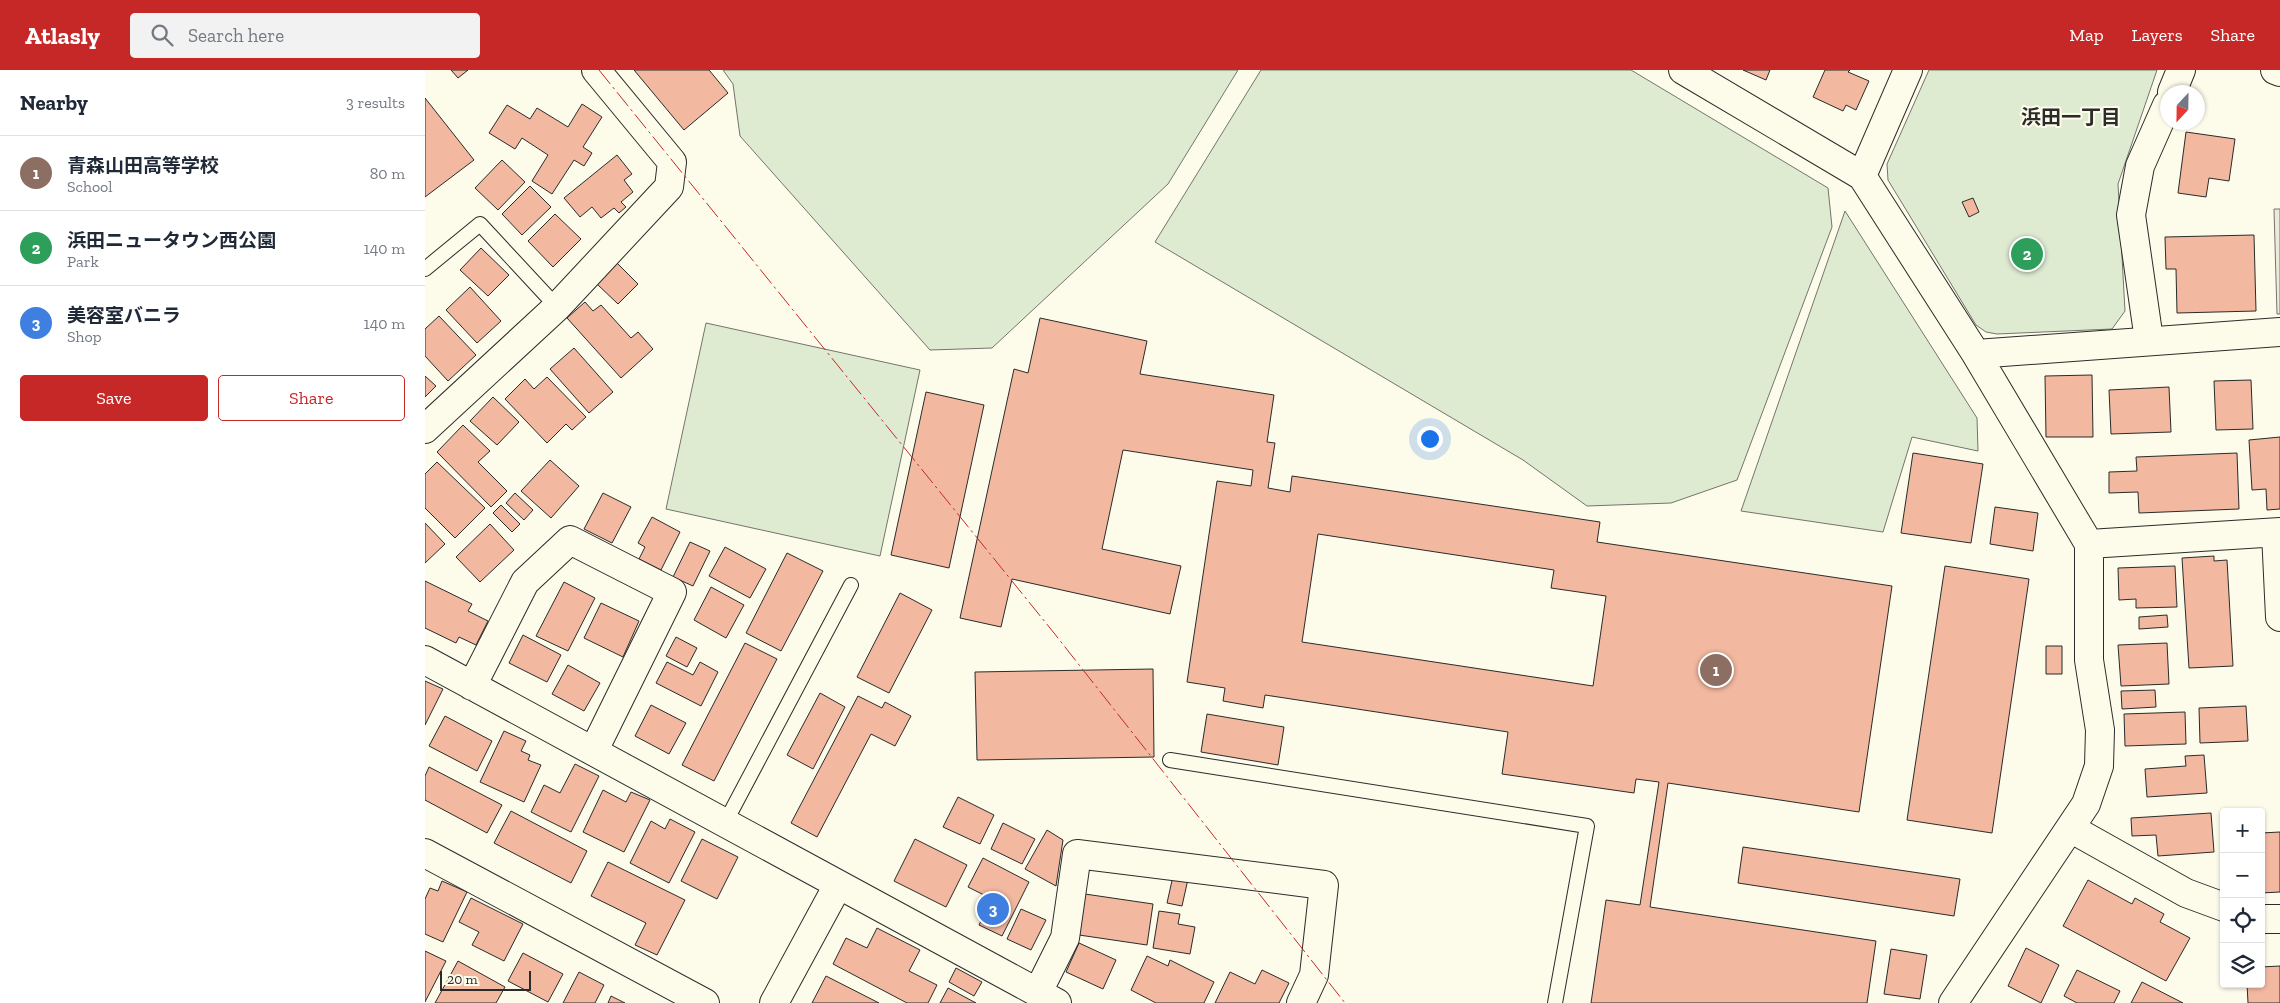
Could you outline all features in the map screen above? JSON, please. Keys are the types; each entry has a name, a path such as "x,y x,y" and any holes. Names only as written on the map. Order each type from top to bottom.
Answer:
{"street":[{"path":"425,429 557,307 669,187 672,162 596,70"},
{"path":"1683,70 1862,176 1975,354 2089,544 2089,660 2100,730 2099,766 2086,804 1964,1000"},
{"path":"1862,176 1908,70"},
{"path":"2176,85 2181,70"},
{"path":"2275,70 2280,72"},
{"path":"2149,340 2131,215 2141,166 2160,121"},
{"path":"1975,354 2280,332"},
{"path":"2089,544 2278,532 2280,617"},
{"path":"472,686 525,582 570,540 672,592 594,750"},
{"path":"425,660 1048,998 1065,938 1077,854 1324,886 1314,975 1301,1003"},
{"path":"2070,828 2186,893 2220,906"},
{"path":"425,853 705,1003"},
{"path":"774,1003 838,885"},
{"path":"2265,919 2280,919"}],"lane":[{"path":"425,269 480,224 557,307"},
{"path":"725,822 851,585"},
{"path":"1169,760 1587,826 1555,1003"}],"green space":[{"path":"723,70 1238,70 1168,184 992,348 930,350 740,136 733,84"},
{"path":"1261,70 1631,70 1828,188 1832,227 1737,480 1671,503 1587,506 1523,460 1155,242"},
{"path":"1929,70 2157,70 2118,184 2125,311 2112,329 1997,334 1986,332 1976,325 1888,180 1887,164"},
{"path":"1845,211 1977,418 1978,451 1912,437 1883,532 1741,511"},
{"path":"706,323 920,370 880,556 666,509"}],"shaded area":[{"path":"2274,209 2280,209 2280,314 2277,314"}],"building":[{"path":"451,70 468,70 458,78"},
{"path":"634,70 709,70 728,93 684,130"},
{"path":"1743,70 1770,70 1766,80"},
{"path":"1825,70 1850,70 1848,72 1869,81 1856,110 1846,105 1843,111 1813,97"},
{"path":"425,98 474,160 425,197"},
{"path":"582,104 602,117 583,147 592,153 584,166 574,160 552,194 532,181 548,155 522,138 515,149 489,133 507,105 530,119 537,108 568,127"},
{"path":"2186,132 2235,139 2229,181 2209,178 2206,197 2178,193"},
{"path":"617,155 632,174 624,180 633,192 621,202 626,207 619,213 614,208 601,218 592,207 580,217 564,198"},
{"path":"502,160 525,182 498,210 475,188"},
{"path":"530,186 551,207 522,235 502,214"},
{"path":"1973,198 1979,212 1969,217 1962,202"},
{"path":"555,214 581,239 553,267 528,241"},
{"path":"2254,235 2256,311 2177,313 2176,269 2166,269 2165,237"},
{"path":"481,248 509,275 488,296 460,270"},
{"path":"617,263 638,284 618,304 597,284"},
{"path":"470,287 501,321 477,343 446,310"},
{"path":"585,302 593,311 601,305 631,338 638,332 653,349 621,378 567,318"},
{"path":"439,316 476,355 448,381 425,356 425,329"},
{"path":"1040,318 1147,341 1140,374 1274,395 1267,442 1275,443 1268,488 1290,492 1292,476 1600,522 1597,542 1892,586 1859,812 1668,783 1650,907 1876,941 1867,1003 1591,1003 1606,900 1640,905 1659,782 1636,779 1634,793 1502,774 1508,732 1265,695 1263,708 1223,701 1225,688 1187,682 1217,481 1251,486 1253,470 1123,450 1102,549 1181,566 1170,614 1012,579 1001,627 960,618 1014,369 1028,373","holes":["1318,534 1554,570 1551,588 1606,596 1593,686 1302,642"]},
{"path":"574,348 613,392 589,413 550,369"},
{"path":"2092,375 2093,437 2046,437 2045,376"},
{"path":"425,376 436,386 425,397"},
{"path":"547,377 586,417 572,430 566,424 547,443 505,399 525,379 534,389"},
{"path":"2251,380 2253,429 2216,430 2214,381"},
{"path":"2169,387 2171,432 2111,434 2109,390"},
{"path":"926,392 984,405 949,568 891,555"},
{"path":"493,397 519,422 497,445 470,421"},
{"path":"463,425 490,451 478,462 507,491 491,507 437,452"},
{"path":"2280,437 2280,509 2267,510 2266,489 2252,490 2249,440"},
{"path":"1913,453 1983,464 1971,543 1901,533"},
{"path":"2237,453 2239,509 2139,513 2138,492 2109,493 2109,472 2137,471 2136,457"},
{"path":"550,460 579,486 551,518 521,491"},
{"path":"437,462 485,508 455,538 425,508 425,474"},
{"path":"515,493 533,510 524,520 506,503"},
{"path":"603,493 631,507 612,543 584,529"},
{"path":"501,505 520,524 512,532 493,513"},
{"path":"1995,507 2038,513 2033,551 1990,544"},
{"path":"652,517 680,532 661,570 639,559 645,547 638,543"},
{"path":"425,523 445,544 425,563"},
{"path":"490,524 514,550 480,582 456,557"},
{"path":"690,542 710,551 693,586 673,577"},
{"path":"725,547 766,569 750,598 709,576"},
{"path":"787,553 823,571 781,651 746,633"},
{"path":"2214,556 2214,561 2227,560 2233,666 2189,668 2182,558"},
{"path":"1945,566 2029,579 1992,833 1907,820"},
{"path":"2175,566 2177,607 2136,608 2136,599 2119,600 2118,568"},
{"path":"425,581 472,604 468,611 488,621 476,645 459,637 456,643 425,628"},
{"path":"564,582 595,598 568,651 536,636"},
{"path":"711,587 744,605 726,638 694,620"},
{"path":"900,593 932,610 889,693 857,677"},
{"path":"601,603 639,621 623,657 584,638"},
{"path":"2167,615 2168,627 2139,629 2139,617"},
{"path":"523,635 561,655 547,682 509,663"},
{"path":"676,637 697,648 687,667 666,656"},
{"path":"745,643 777,659 714,781 682,765"},
{"path":"2167,643 2169,684 2121,686 2118,645"},
{"path":"2046,646 2062,646 2062,674 2046,674"},
{"path":"667,662 693,675 700,662 718,672 701,706 656,683"},
{"path":"568,665 600,683 584,711 552,694"},
{"path":"1153,669 1154,757 977,760 975,672"},
{"path":"425,681 443,689 425,725"},
{"path":"2155,690 2156,707 2122,709 2121,691"},
{"path":"820,693 845,707 813,769 787,755"},
{"path":"858,696 882,708 885,702 911,716 895,746 871,734 817,837 791,823"},
{"path":"651,705 686,723 669,754 635,736"},
{"path":"2246,706 2248,741 2200,743 2199,708"},
{"path":"2185,712 2186,744 2125,746 2124,714"},
{"path":"1207,714 1284,727 1278,765 1201,752"},
{"path":"445,716 492,741 477,771 429,746"},
{"path":"504,731 526,741 521,751 530,755 528,760 541,765 524,802 480,782"},
{"path":"2204,755 2207,793 2147,797 2145,769 2186,766 2185,756"},
{"path":"575,764 599,776 571,832 531,812 544,785 560,793"},
{"path":"429,767 502,805 487,833 425,800 425,776"},
{"path":"603,790 626,802 631,792 650,800 624,852 583,832"},
{"path":"958,797 994,815 980,844 943,827"},
{"path":"511,811 587,851 571,883 494,843"},
{"path":"2211,813 2214,852 2158,856 2156,835 2132,836 2131,818"},
{"path":"670,819 695,832 669,883 630,863 651,821 665,829"},
{"path":"1003,823 1035,839 1022,864 991,849"},
{"path":"1047,830 1063,840 1056,886 1025,869"},
{"path":"2280,832 2280,892 2265,893 2265,833"},
{"path":"702,839 738,857 717,899 681,881"},
{"path":"915,839 967,865 946,907 894,881"},
{"path":"1743,847 1960,879 1954,916 1738,883"},
{"path":"983,858 1029,882 1002,936 979,925 992,899 968,887"},
{"path":"608,862 685,900 657,955 635,945 646,923 591,896"},
{"path":"1173,876 1188,879 1182,906 1167,903"},
{"path":"2088,880 2132,904 2135,898 2164,914 2160,922 2190,938 2166,981 2063,926"},
{"path":"442,881 467,892 443,942 425,934 425,899 430,888 438,891"},
{"path":"1085,894 1153,904 1147,945 1079,935"},
{"path":"471,898 523,924 504,961 472,945 479,932 459,922"},
{"path":"1021,909 1046,920 1031,950 1007,939"},
{"path":"1159,911 1180,914 1178,924 1195,927 1190,954 1153,948"},
{"path":"877,928 920,950 909,971 937,985 928,1003 907,1003 833,964 846,938 867,948"},
{"path":"1079,943 1116,960 1103,989 1066,972"},
{"path":"2026,948 2059,965 2041,1003 2008,986"},
{"path":"1891,949 1927,955 1920,999 1884,994"},
{"path":"425,951 446,961 425,1002"},
{"path":"523,953 563,974 548,1002 508,981"},
{"path":"1147,956 1168,966 1170,960 1214,982 1204,1003 1156,1003 1131,990"},
{"path":"458,961 505,987 496,1003 435,1003"},
{"path":"2280,966 2280,1003 2248,1003 2247,988 2265,988 2265,967"},
{"path":"956,968 982,982 974,996 949,982"},
{"path":"1262,970 1289,983 1279,1003 1215,1003 1230,972 1255,984"},
{"path":"2077,970 2120,991 2114,1003 2077,1003 2064,996"},
{"path":"579,972 604,985 595,1003 563,1003"},
{"path":"826,976 879,1003 812,1003"},
{"path":"2142,982 2183,1003 2131,1003"},
{"path":"948,988 976,1003 940,1003"},
{"path":"611,996 625,1003 608,1003"}],"power":[{"path":"599,70 1054,633 1345,1003"}],"place":[{"name":"浜田ニュータウン西公園","path":"2027,254"},
{"name":"青森山田高等学校","path":"1716,670"},
{"name":"美容室バニラ","path":"993,909"}],"district":[{"name":"浜田一丁目","path":"2071,117"}]}
